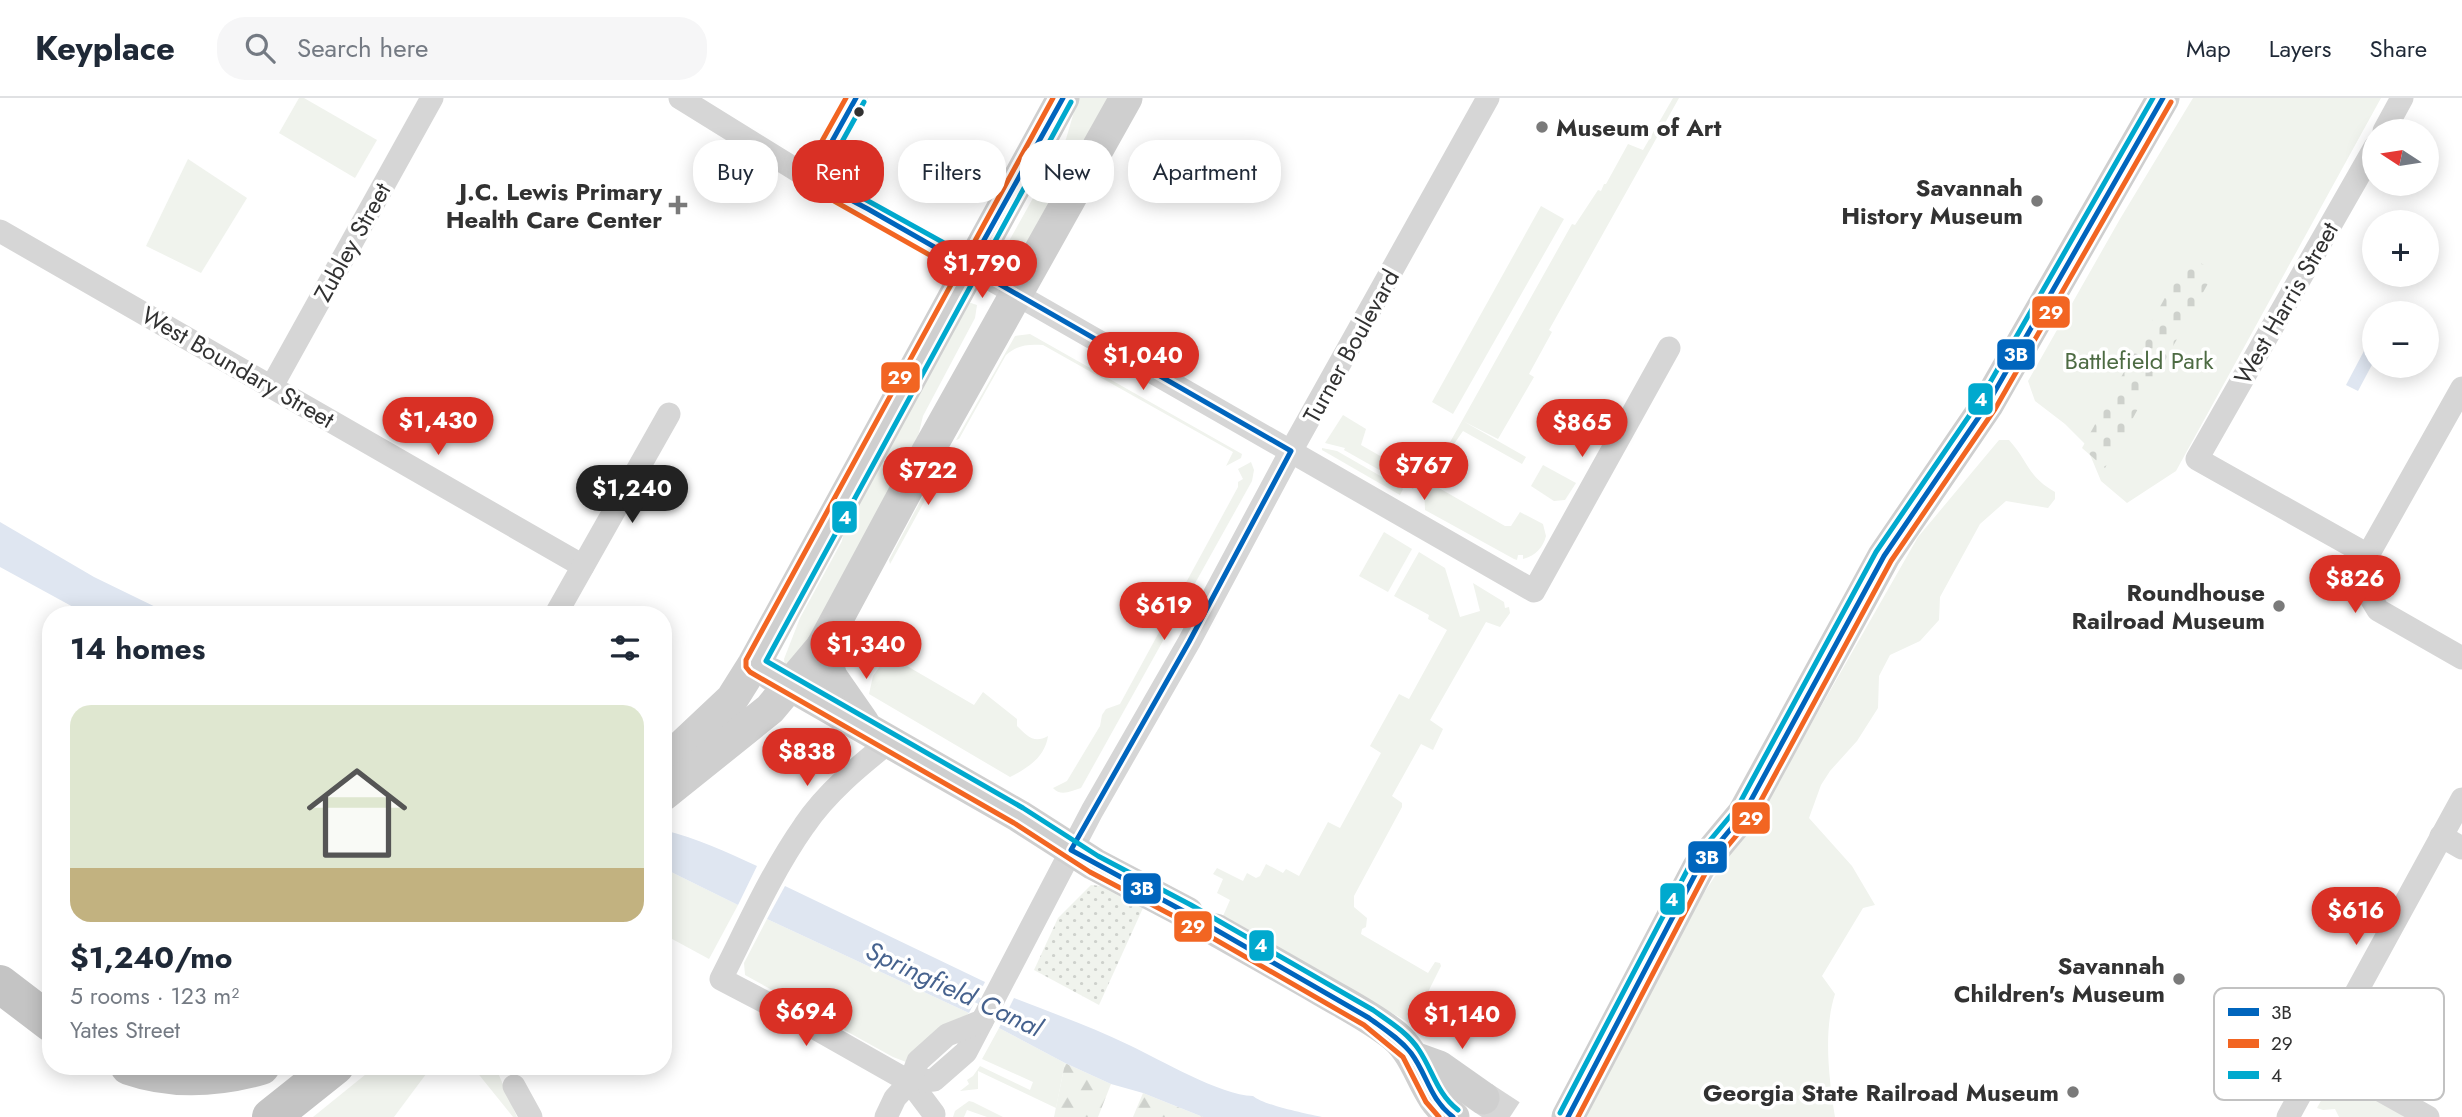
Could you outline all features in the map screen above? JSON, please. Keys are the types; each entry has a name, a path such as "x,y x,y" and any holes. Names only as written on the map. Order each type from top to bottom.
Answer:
{"highway":[{"path":"0,984 42,1016"},
{"path":"163,1075 220,1075"},
{"path":"271,1117 324,1075"}],"main road":[{"path":"672,774 732,699 754,664 1063,98"},
{"path":"672,778 770,709 822,647 908,487 1126,98"},
{"path":"1568,1117 1699,867 1744,813 1884,556 1987,405 2163,98"},
{"path":"822,647 831,677 879,737"},
{"path":"754,664 1019,816 1071,850 1187,913"},
{"path":"1216,930 1369,1018 1395,1036 1414,1058 1425,1085 1440,1109 1453,1117"},
{"path":"1414,1058 1439,1067 1483,1098"}],"street":[{"name":"Zubley Street","path":"272,386 432,98"},
{"path":"680,98 792,167"},
{"path":"833,140 856,98"},
{"name":"Turner Boulevard","path":"910,1082 918,1061 947,1035 982,1021 1071,850 1189,642 1291,452 1488,98"},
{"path":"2391,119 2402,98"},
{"name":"West Harris Street","path":"2362,170 2197,459 2368,555"},
{"path":"854,203 1534,592 1669,348"},
{"name":"West Boundary Street","path":"0,231 583,566"},
{"path":"2462,388 2368,555 2361,582 2378,610 2462,659"},
{"path":"560,606 669,414"},
{"path":"879,737 852,773 804,825 754,914 722,979 910,1082 934,1114"},
{"path":"2358,988 2462,799"},
{"path":"2441,836 2462,848"},
{"path":"886,1117 895,1098 910,1082"},
{"path":"514,1086 531,1117"},
{"path":"2288,1117 2297,1100"},
{"path":"2398,1100 2428,1117"}],"green space":[{"path":"299,98 304,98 377,140 355,178 279,133"},
{"path":"1078,98 1113,98 1089,140 1066,139"},
{"path":"1673,98 1679,98 1549,330 1552,332 1529,374 1534,377 1498,439 1463,421 1526,457 1522,464 1463,431 1454,444 1449,444 1572,224 1575,225 1598,190 1601,191 1606,184 1628,144 1643,150"},
{"name":"Battlefield Park","path":"2193,98 2381,98 2369,119 2362,119 2362,133 2176,471 2127,503 2101,481 2086,445 2065,424 2035,401 2028,381 2120,219"},
{"path":"188,159 247,198 201,273 146,246"},
{"path":"1030,203 1052,203 1018,262 1006,254 1009,241"},
{"path":"1541,206 1564,219 1453,414 1432,402"},
{"path":"2188,256 2215,271 2105,468 2082,448"},
{"path":"968,302 977,305 975,318 923,416 915,449 803,651 785,665 784,659 800,618 842,541 849,504"},
{"path":"1030,334 1242,454 1241,458 1226,466 1233,452 1043,345 1023,346 1006,355 956,440 1015,336"},
{"path":"1343,415 1366,429 1361,445 1410,473 1416,473 1423,462 1427,461 1413,489 1344,450 1345,448 1325,443"},
{"path":"1999,440 2009,440 2033,474 2055,492 2055,499 2048,508 2006,501 1980,524 1940,597 1939,620 1920,641 1890,655 1879,676 1878,708 1857,741 1821,785 1809,818 1852,866 1875,905 1863,908 1822,976 1835,994 1828,1039 1835,1117 1587,1117 1587,1107 1704,893 1727,858 1751,829 1918,537"},
{"path":"1322,450 1337,451 1403,489 1400,495"},
{"path":"1251,462 1254,470 1252,481 1081,788 1066,792 1056,791 1053,788 1067,781 1100,726 1106,709 1120,704 1238,487 1238,482 1243,479 1238,469"},
{"path":"1543,465 1576,483 1565,500 1554,501 1531,486"},
{"path":"939,466 953,474 940,473 890,564 889,560"},
{"path":"1436,467 1439,471 1432,484 1505,526 1511,526 1520,512 1543,524 1546,536 1541,548 1527,558 1523,559 1523,555 1518,555 1517,560 1425,510 1424,488"},
{"path":"1384,532 1412,549 1388,592 1359,576"},
{"path":"1419,552 1445,568 1460,617 1480,611 1473,583 1504,602 1510,613 1500,627 1486,622 1430,720 1443,729 1433,750 1421,744 1392,796 1402,803 1402,807 1354,896 1354,907 1367,918 1366,927 1361,934 1428,973 1435,962 1440,963 1429,990 1423,1019 1411,1024 1223,916 1230,900 1217,893 1223,879 1213,874 1217,868 1243,881 1247,873 1256,878 1260,876 1266,864 1283,873 1286,869 1299,876 1328,822 1340,828 1381,753 1370,746 1399,694 1409,699 1447,630 1428,619 1429,615 1394,596"},
{"path":"885,659 907,666 974,705 983,692 1017,719 1017,726 1028,736 1039,739 1048,736 1043,750 1029,766 1010,777 869,694 873,676"},
{"path":"672,872 738,905 709,959 672,939"},
{"path":"1091,885 1112,887 1143,908 1099,1005 1034,970 1058,918"},
{"path":"767,919 969,1013 906,1062 893,1057 745,975 744,963"},
{"path":"999,1028 1065,1063 1056,1108 978,1071 978,1089 960,1091 969,1084 967,1080 980,1066 1030,1090 1033,1082 982,1059"},
{"path":"1065,1063 1111,1084 1098,1117 1054,1117"},
{"path":"365,1075 425,1075 394,1117 313,1117"},
{"path":"479,1075 499,1075 517,1117 513,1117"},
{"path":"1143,1093 1203,1117 1133,1117"},
{"path":"2321,1100 2378,1100 2405,1117 2339,1117 2335,1109 2317,1108"},
{"path":"969,1101 1003,1117 987,1117 967,1110 964,1117 953,1117 955,1111"}],"water":[{"path":"2362,355 2362,378 2365,378 2358,391 2346,385"},
{"path":"0,522 94,577 154,606 71,606 0,567"},
{"path":"672,832 757,866 738,905 672,872"},
{"path":"785,886 985,982 969,1013 767,919"},
{"path":"1014,998 1115,1038 1224,1090 1322,1117 1203,1117 1143,1093 1111,1084 999,1028"}],"waterway":[{"name":"Springfield Canal","path":"969,996 1012,1017"}],"tunnel":[{"path":"1483,1098 1512,1117"}],"transit line":[{"name":"29","path":"846,98 803,175 804,184 965,275"},
{"name":"3B","path":"856,98 811,179 1291,451 1189,642 1071,850 1369,1018 1411,1053 1439,1102 1453,1117"},
{"name":"29","path":"1053,98 746,660 746,667 750,672 1014,823 1090,872 1183,921 1364,1025 1403,1057 1426,1102 1439,1117"},
{"name":"3B","path":"969,267 1063,98"},
{"name":"4","path":"1560,1113 1691,863 1737,808 1876,552 1980,400 2153,98"},
{"name":"3B","path":"1568,1117 1699,867 1744,813 1884,556 1987,405 2163,98"},
{"name":"4","path":"864,102 823,176 973,259"},
{"name":"4","path":"1071,102 766,661 1023,808 1098,856 1191,905 1373,1010 1410,1038 1424,1058 1440,1090 1458,1110"},
{"name":"29","path":"1578,1117 1706,872 1752,817 1891,561 1995,409 2171,102"}],"place":[{"name":"Museum of Art","path":"1542,127"},
{"name":"Savannah History Museum","path":"2037,201"},
{"name":"J.C. Lewis Primary Health Care Center","path":"678,205"},
{"name":"Roundhouse Railroad Museum","path":"2279,606"},
{"name":"Savannah Children's Museum","path":"2179,979"},
{"name":"Georgia State Railroad Museum","path":"2073,1092"}]}
